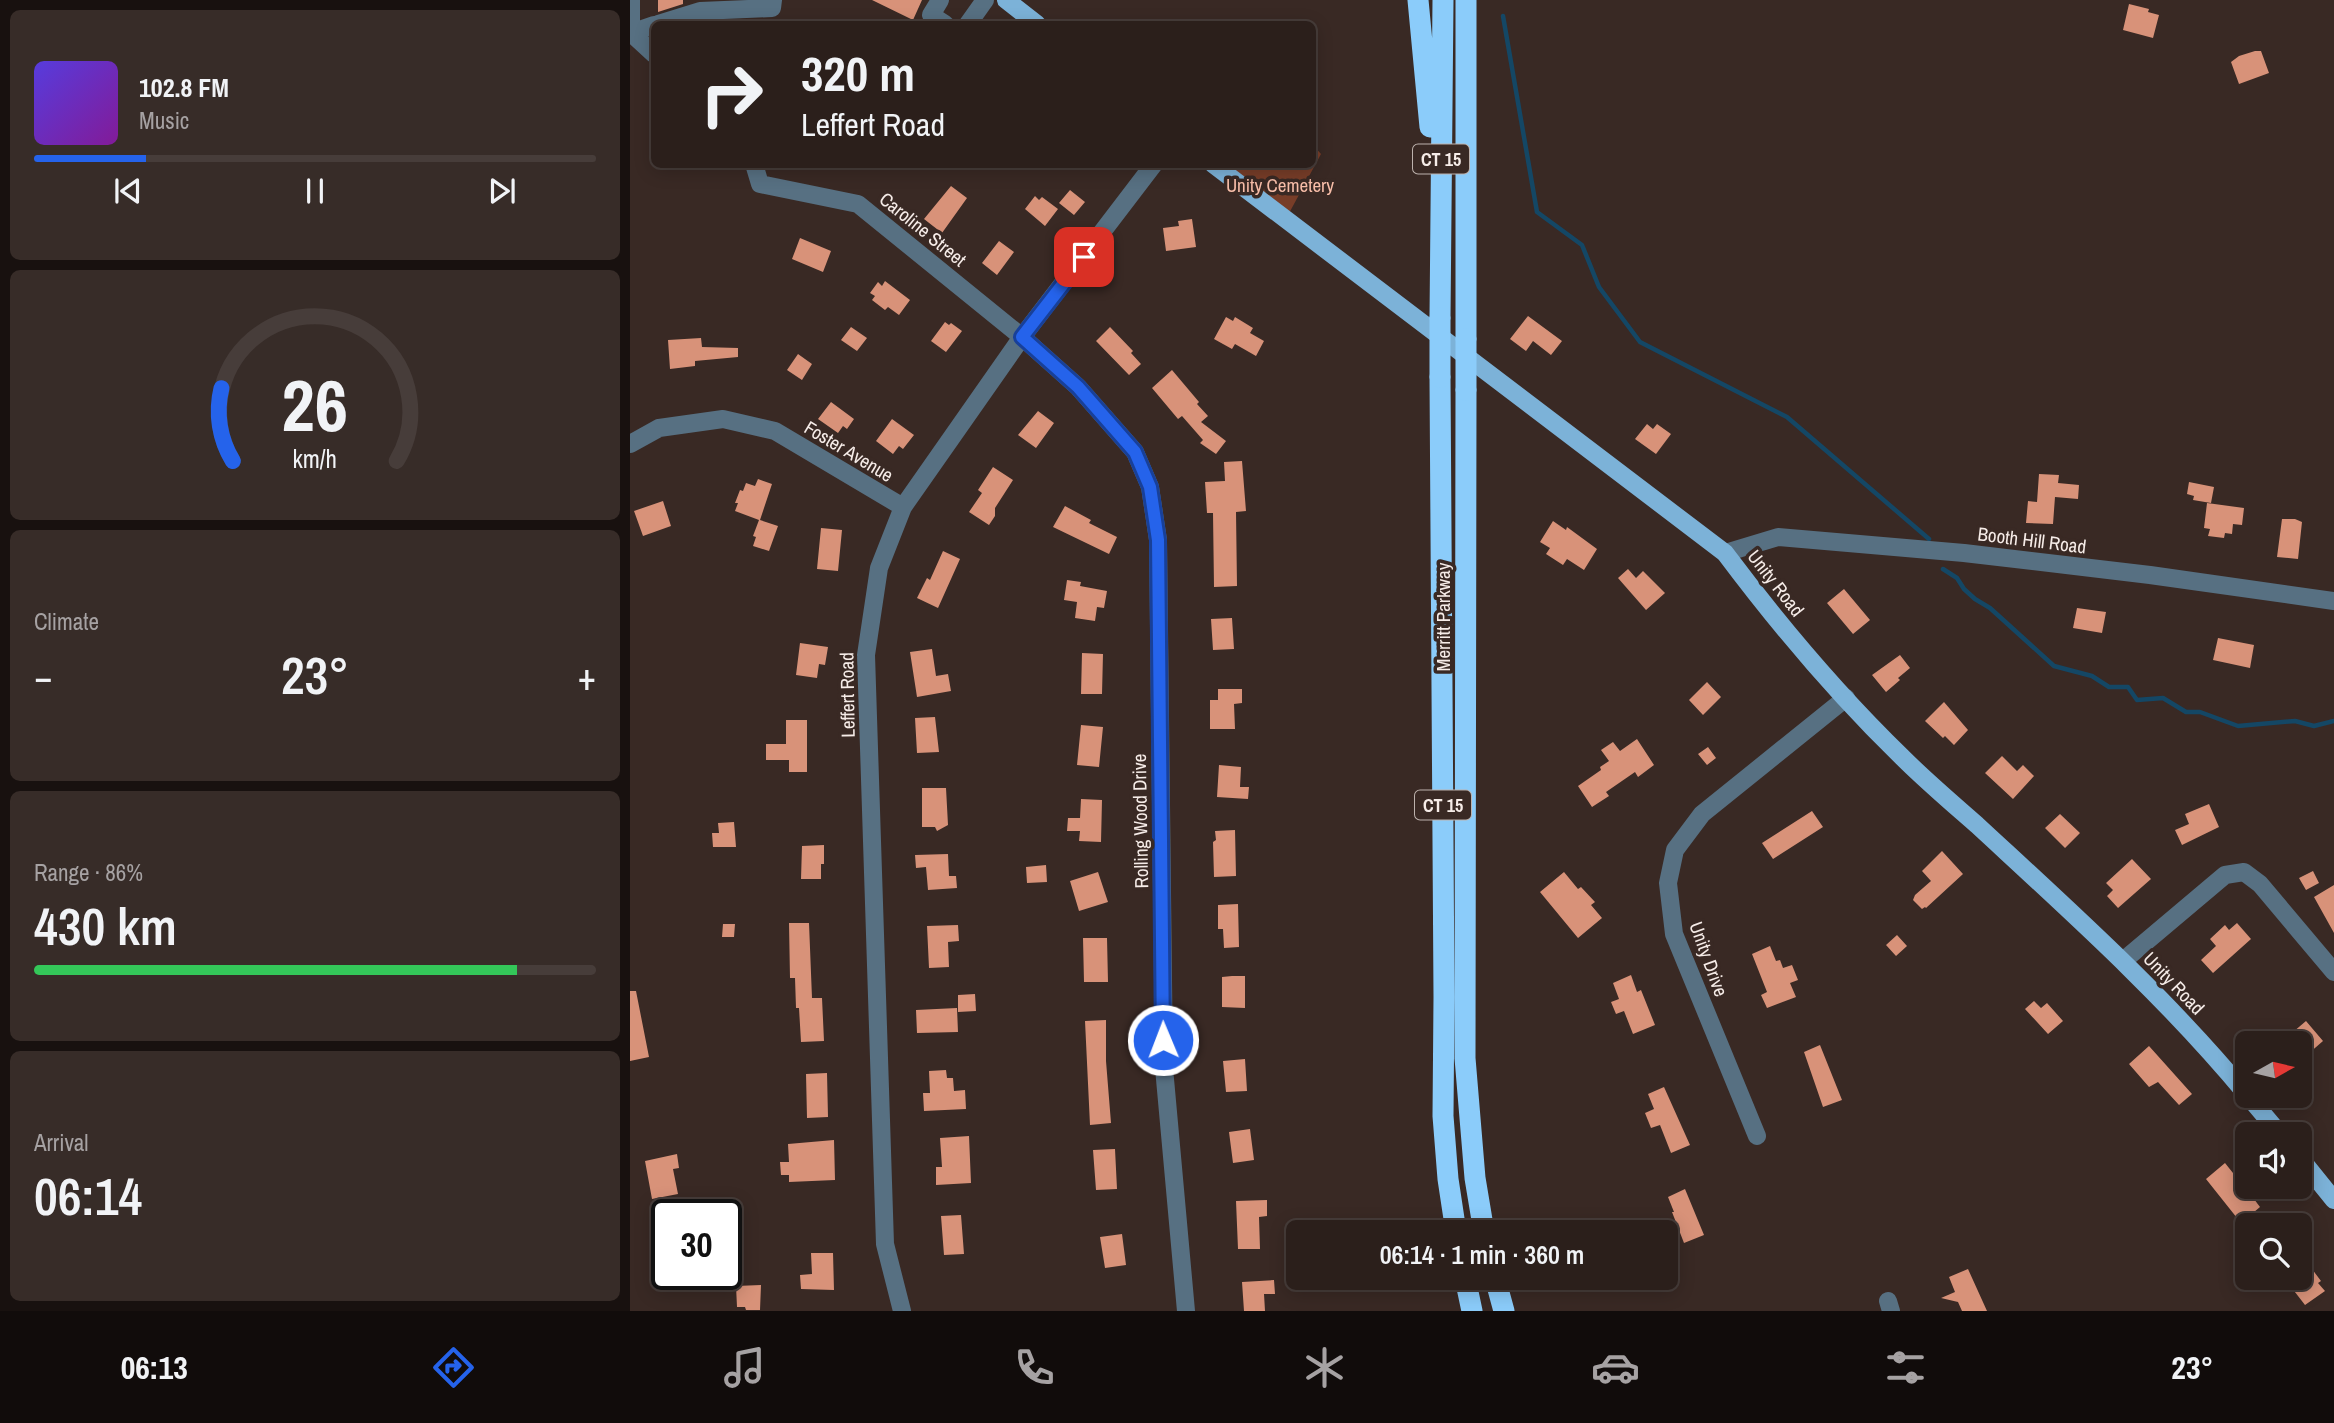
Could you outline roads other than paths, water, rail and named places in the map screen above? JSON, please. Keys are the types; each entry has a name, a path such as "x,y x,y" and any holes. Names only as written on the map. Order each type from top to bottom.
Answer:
{"highway":[{"path":"1418,0 1440,246"},
{"name":"Merritt Parkway","path":"1443,0 1440,246 1443,1116 1454,1220"},
{"name":"Merritt Parkway","path":"1466,0 1465,1058 1475,1178 1482,1220"},
{"path":"1468,1290 1472,1311"},
{"path":"1498,1290 1504,1311"}],"main road":[{"path":"1006,0 1033,21"},
{"name":"Unity Road","path":"1218,168 1725,553 1769,612 1902,757 2123,961 2210,1049 2235,1080"},
{"name":"Unity Road","path":"2258,1108 2270,1122"},
{"path":"2312,1171 2332,1192"}],"street":[{"path":"631,0 631,33 651,51"},
{"path":"669,21 700,11 772,8 773,0"},
{"path":"940,0 931,15 940,21"},
{"path":"970,21 985,0"},
{"path":"631,33 651,27"},
{"name":"Caroline Street","path":"755,168 760,184 858,204 1022,337"},
{"name":"Leffert Road","path":"902,1311 885,1244 866,655 879,568 902,507 1022,337 1151,168"},
{"name":"Rolling Wood Drive","path":"1022,337 1078,387 1135,452 1150,487 1158,540 1164,1068 1186,1311"},
{"name":"Foster Avenue","path":"630,444 659,428 723,419 775,431 902,507"},
{"name":"Booth Hill Road","path":"1725,553 1778,537 1964,553 2150,575 2334,601"},
{"name":"Unity Drive","path":"1757,1136 1674,933 1668,883 1675,850 1702,814 1846,698"},
{"path":"2123,961 2225,875 2244,872 2260,884 2334,972"}],"waterway":[{"path":"1503,16 1537,212 1582,245 1599,287 1640,342 1787,417 1929,539"},
{"path":"1943,569 1957,578 1975,599 1990,608 2054,666 2092,676 2109,687 2128,687 2137,700 2163,698 2186,712 2200,712 2238,726 2295,721 2314,726 2334,721"}],"park label":[{"name":"Unity Cemetery","path":"1280,185"}]}
